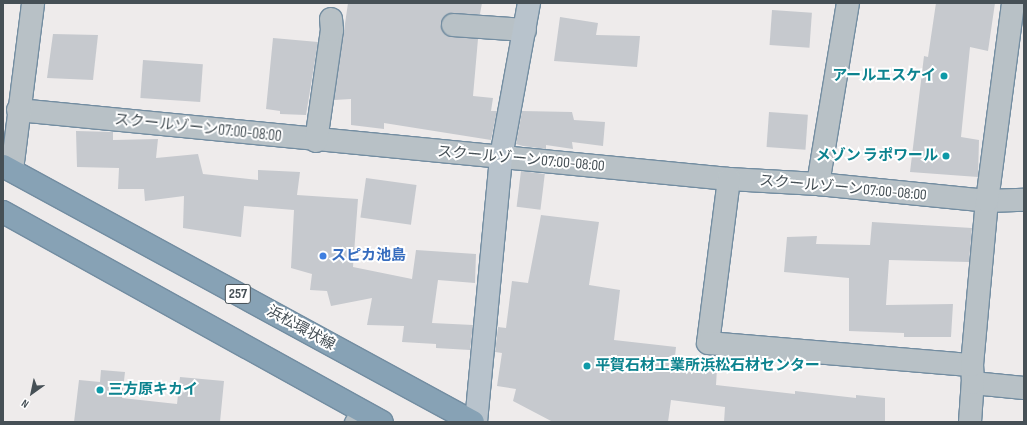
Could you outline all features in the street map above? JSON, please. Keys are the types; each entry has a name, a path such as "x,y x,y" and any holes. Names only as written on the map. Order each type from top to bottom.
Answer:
{"highway":[{"name":"浜松環状線","path":"8,168 473,422"},
{"path":"3,215 354,416 382,422"}],"street":[{"path":"8,168 33,3"},
{"path":"476,422 501,157 529,3"},
{"path":"818,184 848,3"},
{"path":"970,422 987,201 1013,3"},
{"path":"316,140 332,30 331,19"},
{"path":"453,25 525,30"},
{"name":"スクールゾーン07:00-08:00","path":"18,110 729,179 818,184 987,201 1024,200"},
{"path":"729,179 708,343 973,374 1024,388"}],"building":[{"path":"348,3 482,3 480,14 448,14 441,25 446,36 478,39 473,96 493,98 491,111 497,111 491,140 384,123 384,129 351,125 351,99 334,100"},
{"path":"936,3 995,3 988,51 970,47 961,137 979,140 978,177 910,172 924,56 928,57"},
{"path":"772,10 812,13 809,48 770,45"},
{"path":"560,17 598,23 596,35 640,36 637,67 554,61"},
{"path":"53,34 98,35 93,80 47,78"},
{"path":"273,38 318,42 306,115 280,114 280,111 266,109"},
{"path":"143,60 203,64 200,102 140,98"},
{"path":"522,111 572,112 574,120 605,122 603,146 572,142 573,149 546,145 546,149 516,144"},
{"path":"769,112 808,115 805,150 767,147"},
{"path":"76,131 113,132 113,140 158,139 156,158 198,154 203,174 258,180 258,170 300,172 297,195 358,199 353,267 412,279 416,250 476,254 475,283 438,280 432,323 473,325 470,350 436,348 436,344 402,342 404,326 367,325 372,298 331,306 327,291 310,290 312,274 291,268 294,210 244,206 241,237 183,228 184,196 145,201 144,189 118,189 119,168 77,167"},
{"path":"521,171 545,174 540,210 517,207"},
{"path":"366,178 417,185 411,225 360,218"},
{"path":"541,215 599,222 589,285 620,290 614,340 676,347 674,365 717,369 716,385 795,394 795,391 856,398 856,395 885,398 885,422 724,422 725,407 671,400 668,422 553,422 513,401 516,389 497,386 502,353 495,352 498,327 506,328 512,281 528,283"},
{"path":"872,222 972,228 969,262 889,260 886,305 953,304 951,337 904,337 904,333 849,331 849,278 784,272 787,237 817,236 816,244 870,245"},
{"name":"三方原キカイ","path":"101,370 125,372 122,398 177,404 180,377 224,381 220,422 74,422 79,380 100,382"}],"place":[{"name":"アールエスケイ","path":"944,76"},
{"name":"メゾン ラポワール","path":"946,156"},
{"name":"スピカ池島","path":"323,256"},
{"name":"平賀石材工業所浜松石材センター","path":"587,366"},
{"name":"三方原キカイ","path":"100,390"}]}
